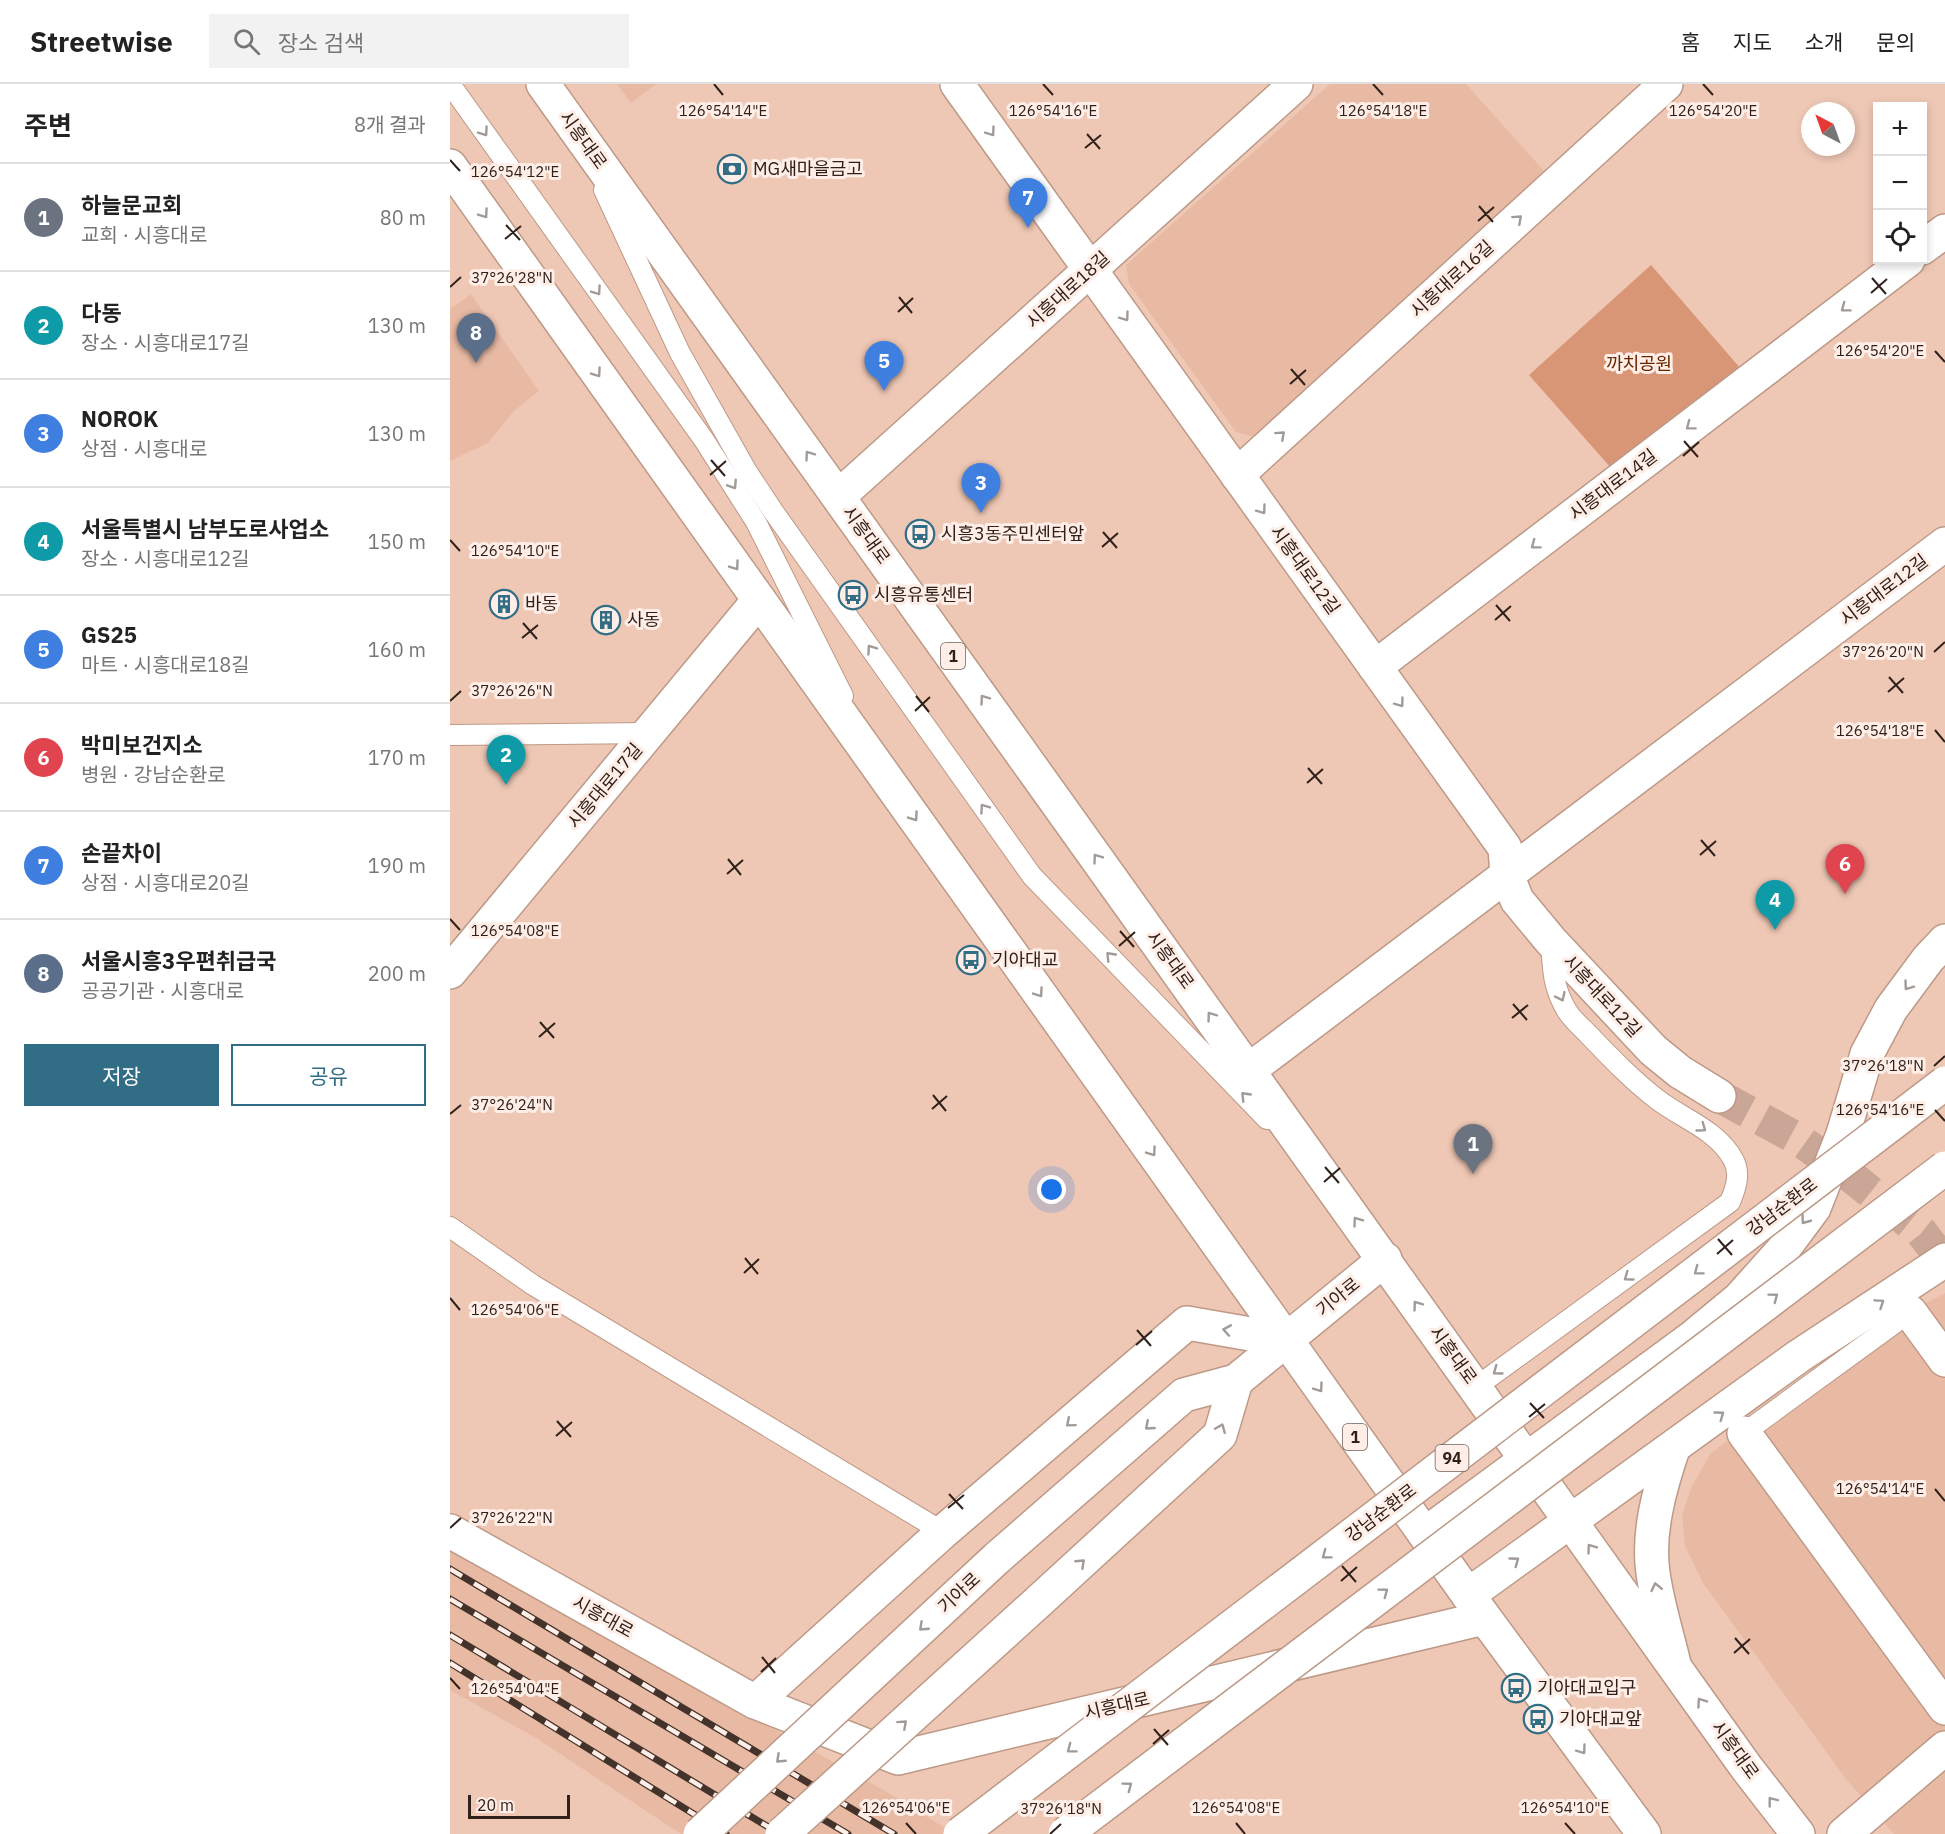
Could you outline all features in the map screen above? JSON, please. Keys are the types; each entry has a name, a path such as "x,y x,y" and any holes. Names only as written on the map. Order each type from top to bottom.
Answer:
{"main road":[{"name":"시흥대로","path":"543,84 1746,1767 1798,1834"},
{"name":"시흥대로12길","path":"957,84 1505,848 1507,874 1517,900 1551,941 1653,1050 1680,1072 1719,1096"},
{"name":"시흥대로18길","path":"839,496 1296,84"},
{"name":"시흥대로16길","path":"1237,475 1666,84"},
{"name":"1","path":"450,166 1476,1607 1644,1834"},
{"path":"1927,245 1945,231"},
{"name":"시흥대로14길","path":"1375,668 1903,264"},
{"name":"시흥대로12길","path":"1249,1070 1945,544"},
{"name":"시흥대로17길","path":"450,972 759,600"},
{"path":"1425,1534 1693,1337 1739,1299 1782,1251 1814,1208 1843,1134 1867,1054 1891,1009 1945,940"},
{"name":"강남순환로","path":"960,1834 1945,1083"},
{"path":"1065,1834 1945,1168"},
{"name":"기아로","path":"700,1834 997,1558 1184,1395 1236,1381 1385,1259"},
{"path":"1476,1607 1572,1521 1799,1356 1945,1260"},
{"path":"1910,1312 1945,1360"},
{"path":"755,1702 943,1532 1187,1323 1285,1340"},
{"path":"782,1834 1220,1435 1236,1381"},
{"path":"1744,1433 1945,1708"},
{"path":"1672,1449 1662,1482 1654,1522 1652,1572 1674,1664"},
{"name":"시흥대로","path":"450,1531 755,1702 898,1758 1476,1607"},
{"path":"1844,1834 1945,1748"}],"lane":[{"path":"450,84 704,440 756,522 880,770"},
{"path":"576,130 680,353 746,470 772,511 1032,876 1330,1184"},
{"path":"450,735 649,733"},
{"path":"1476,1387 1730,1202 1736,1185 1738,1173 1734,1160 1720,1141 1659,1101 1614,1061 1567,1012 1553,982 1551,941"},
{"path":"450,1227 533,1285 943,1532"},
{"path":"1744,1433 1910,1312"}],"shaded area":[{"path":"617,84 656,84 631,103"},
{"path":"1330,84 1466,84 1545,172 1254,437 1236,432 1129,284 1126,265"},
{"path":"471,294 539,391 515,410 488,443 450,461 450,309"},
{"path":"1945,1293 1945,1834 1894,1834 1846,1779 1703,1583 1685,1546 1682,1515 1692,1486 1711,1453 1886,1324"},
{"path":"450,1549 887,1792 955,1834 681,1834 536,1738 450,1690"}],"green space":[{"name":"까치공원","path":"1651,265 1741,369 1611,468 1529,375"}],"tunnel":[{"path":"1719,1096 1798,1139 1853,1178 1922,1233 1945,1263"}],"railway":[{"path":"450,1569 894,1834"},
{"path":"450,1599 848,1834"},
{"path":"450,1635 780,1834"},
{"path":"450,1663 726,1834"}],"place":[{"name":"MG새마을금고","path":"732,169"},
{"name":"손끝차이","path":"1028,228"},
{"name":"서울시흥3우편취급국","path":"476,363"},
{"name":"GS25","path":"884,391"},
{"name":"NOROK","path":"981,513"},
{"name":"시흥3동주민센터앞","path":"920,534"},
{"name":"시흥유통센터","path":"853,595"},
{"name":"바동","path":"504,604"},
{"name":"사동","path":"606,620"},
{"name":"다동","path":"506,785"},
{"name":"박미보건지소","path":"1845,894"},
{"name":"서울특별시 남부도로사업소","path":"1775,930"},
{"name":"기아대교","path":"971,960"},
{"name":"하늘문교회","path":"1473,1174"},
{"name":"기아대교입구","path":"1516,1688"},
{"name":"기아대교앞","path":"1538,1719"}]}
